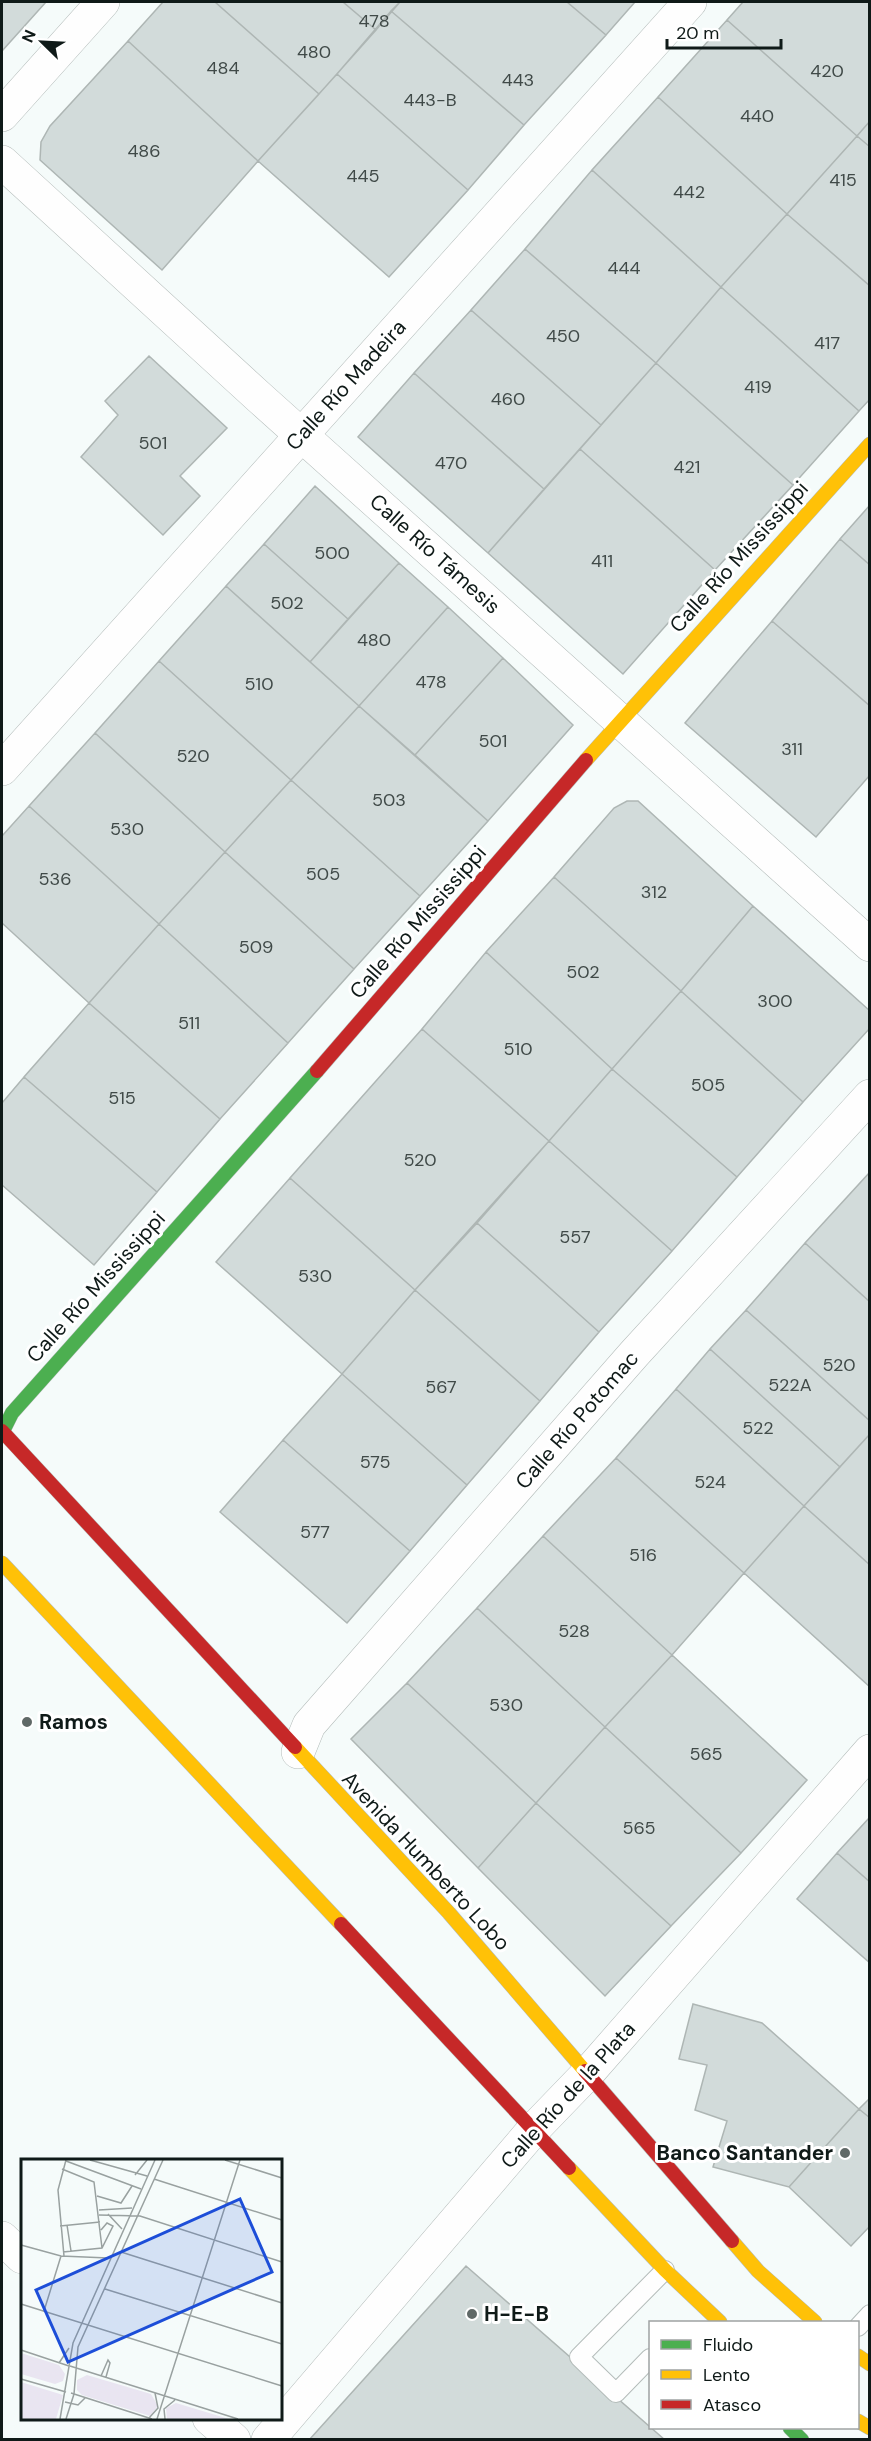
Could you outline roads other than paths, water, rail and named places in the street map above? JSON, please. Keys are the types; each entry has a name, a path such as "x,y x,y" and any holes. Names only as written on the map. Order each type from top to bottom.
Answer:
{"main road":[{"name":"Calle Río Mississippi","path":"2,1432 12,1413 338,1047 620,721 870,444"},
{"name":"Avenida Humberto Lobo","path":"2,1432 448,1913 758,2271 814,2321"},
{"path":"5,1576 534,2129 665,2270 714,2318"}],"street":[{"path":"2,115 103,2"},
{"name":"Calle Río Madeira","path":"2,769 690,2"},
{"name":"Calle Río Támesis","path":"2,162 870,945"},
{"name":"Calle Río Potomac","path":"298,1752 309,1725 634,1354 870,1096"},
{"name":"Calle Río de la Plata","path":"268,2439 534,2129 588,2073 870,1751"},
{"path":"2,2238 21,2256"},
{"path":"211,2420 234,2439"}],"lane":[{"path":"649,2360 616,2393 579,2357 665,2270"},
{"path":"859,2326 870,2314"},
{"path":"694,2321 714,2318"}],"place":[{"name":"Ramos","path":"27,1722"},
{"name":"Banco Santander","path":"845,2153"},
{"name":"H-E-B","path":"472,2314"}]}
